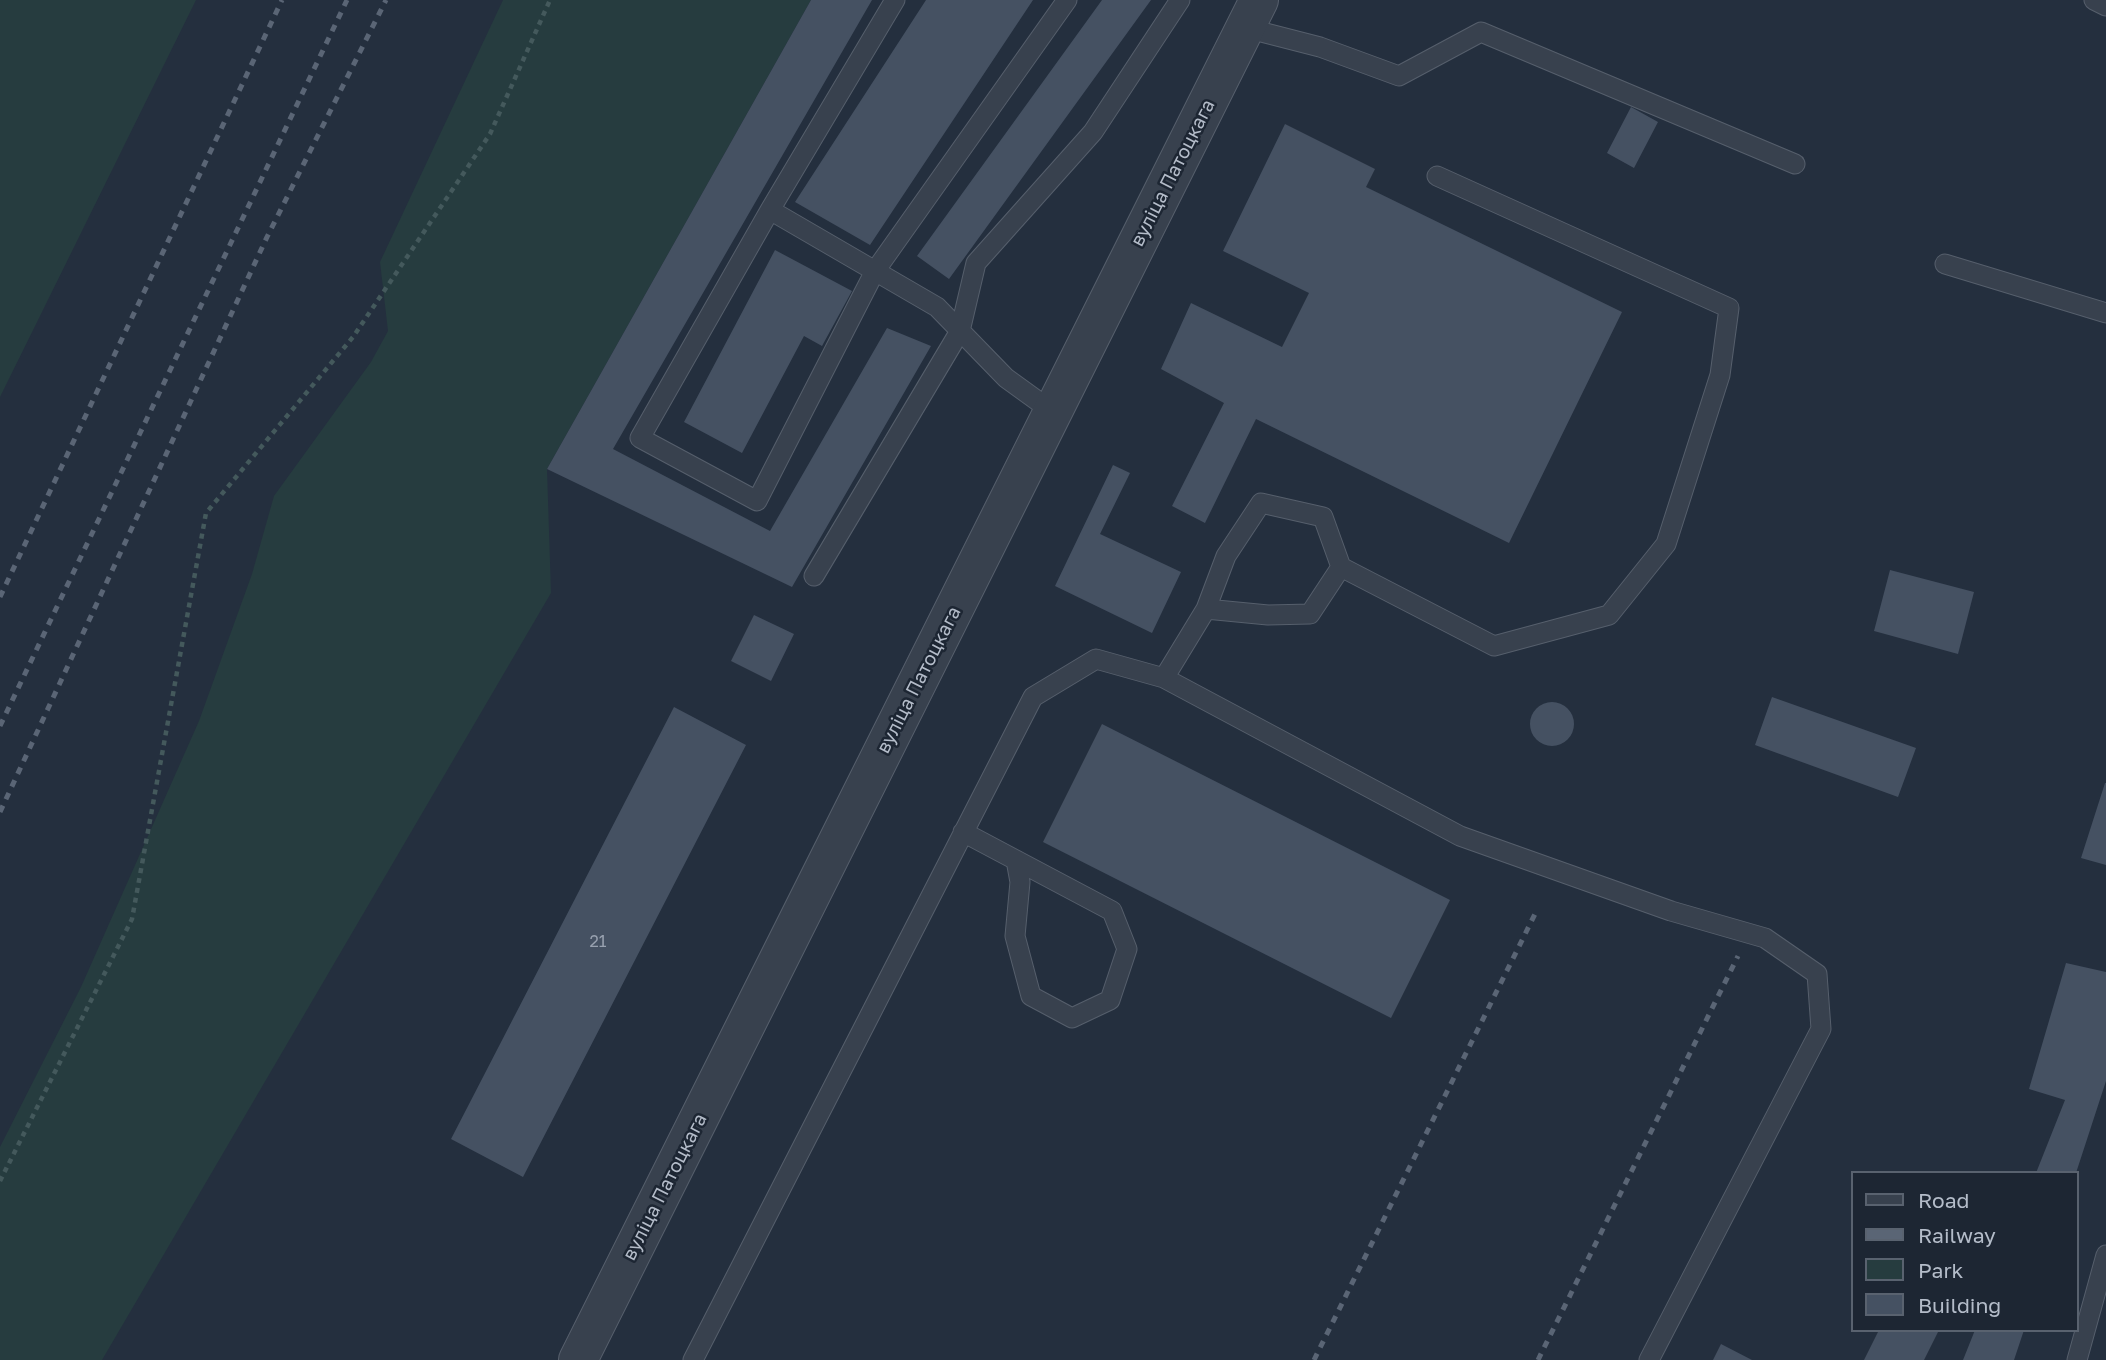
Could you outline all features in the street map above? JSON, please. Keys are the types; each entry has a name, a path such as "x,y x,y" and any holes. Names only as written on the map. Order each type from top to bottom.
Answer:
{"street":[{"name":"вуліца Патоцкага","path":"578,1360 1253,14"}],"lane":[{"path":"895,0 770,210 640,438 757,501 875,271 1067,0"},
{"path":"814,576 960,331 976,263 1093,132 1180,0"},
{"path":"2094,0 2106,6"},
{"path":"1253,14 1320,47 1399,76 1481,32 1795,164"},
{"path":"1164,678 1206,609 1226,556 1261,503 1323,517 1341,568 1494,646 1609,615 1666,544 1720,375 1729,308 1437,176"},
{"path":"770,210 937,307 1006,378 1053,412"},
{"path":"1945,264 2106,313"},
{"path":"1206,609 1268,615 1310,614 1341,568"},
{"path":"693,1360 1033,697 1096,659 1164,678 1460,836 1671,911 1765,938 1817,974 1821,1029 1649,1360"},
{"path":"963,832 1016,860 1112,911 1127,949 1110,1000 1072,1018 1031,996 1015,936 1020,882 1016,860"},
{"path":"2077,1360 2106,1255"}],"path":[{"path":"0,1181 132,919 206,513 353,337 490,134 550,0"}],"green space":[{"path":"0,0 196,0 0,397"},
{"path":"503,0 811,0 547,469 551,593 102,1360 0,1360 0,1147 81,987 199,721 252,574 274,496 371,362 388,331 380,262"}],"building":[{"path":"811,0 872,0 613,449 770,531 887,328 931,346 792,587 547,469"},
{"path":"926,0 1033,0 870,245 795,202"},
{"path":"1102,0 1151,0 949,279 917,256"},
{"path":"1631,107 1658,122 1634,168 1607,153"},
{"path":"1285,124 1375,169 1366,187 1622,312 1509,543 1256,419 1205,523 1172,506 1224,403 1161,369 1191,303 1282,347 1309,293 1223,251"},
{"path":"775,250 852,291 822,346 804,336 742,453 684,422"},
{"path":"1113,465 1130,473 1100,534 1181,572 1152,633 1055,586"},
{"path":"1890,570 1974,592 1958,654 1874,631"},
{"path":"754,615 794,634 771,681 731,661"},
{"path":"1772,697 1916,748 1898,797 1755,745"},
{"path":"1552,702 1567,709 1574,724 1567,739 1552,746 1537,739 1530,724 1537,709"},
{"path":"674,707 746,745 523,1177 451,1139"},
{"path":"1102,724 1450,900 1391,1018 1043,842"},
{"path":"2106,783 2106,865 2081,858"},
{"path":"2066,963 2106,972 2106,1081 2077,1171 2037,1171 2065,1100 2029,1089"},
{"path":"1878,1332 1938,1332 1924,1360 1864,1360"},
{"path":"1974,1332 2023,1332 2014,1360 1963,1360"},
{"path":"1721,1344 1752,1360 1713,1360"}],"railway":[{"path":"0,597 282,0"},
{"path":"0,726 347,0"},
{"path":"0,812 267,237 386,0"},
{"path":"1314,1360 1536,912"},
{"path":"1538,1360 1738,956"}]}
